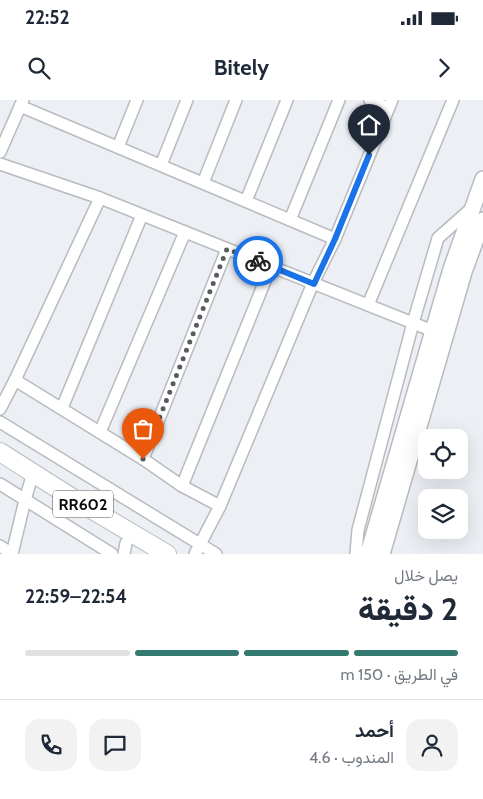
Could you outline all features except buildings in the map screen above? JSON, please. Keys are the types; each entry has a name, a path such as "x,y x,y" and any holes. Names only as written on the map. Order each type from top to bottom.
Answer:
{"highway":[{"name":"RR602","path":"0,452 29,486 74,499 167,554"},
{"name":"RR602","path":"0,466 121,550 144,554"}],"main road":[{"path":"368,554 451,269 483,178"},
{"path":"382,554 464,272 483,220"}],"street":[{"path":"161,165 187,100"},
{"path":"203,183 236,100"},
{"path":"246,202 287,100"},
{"path":"290,220 339,100"},
{"path":"370,100 385,106 388,106 391,102"},
{"path":"368,305 453,100"},
{"path":"118,147 134,101"},
{"path":"197,549 220,506 335,239 391,102"},
{"path":"0,152 21,103 118,147 335,239"},
{"path":"0,164 100,198 433,331"},
{"path":"0,409 100,198"},
{"path":"356,554 358,530 413,323 438,238 473,207"},
{"path":"62,408 142,215"},
{"path":"100,432 185,232"},
{"path":"143,459 227,249"},
{"path":"182,486 271,266"},
{"path":"15,380 143,459 182,486 220,506"},
{"path":"0,422 197,549 216,554"},
{"path":"0,484 29,486 12,554 0,546"}],"way so far":[{"path":"143,459 227,249 258,261"}],"route":[{"path":"258,261 314,284 335,239 369,155"}]}
